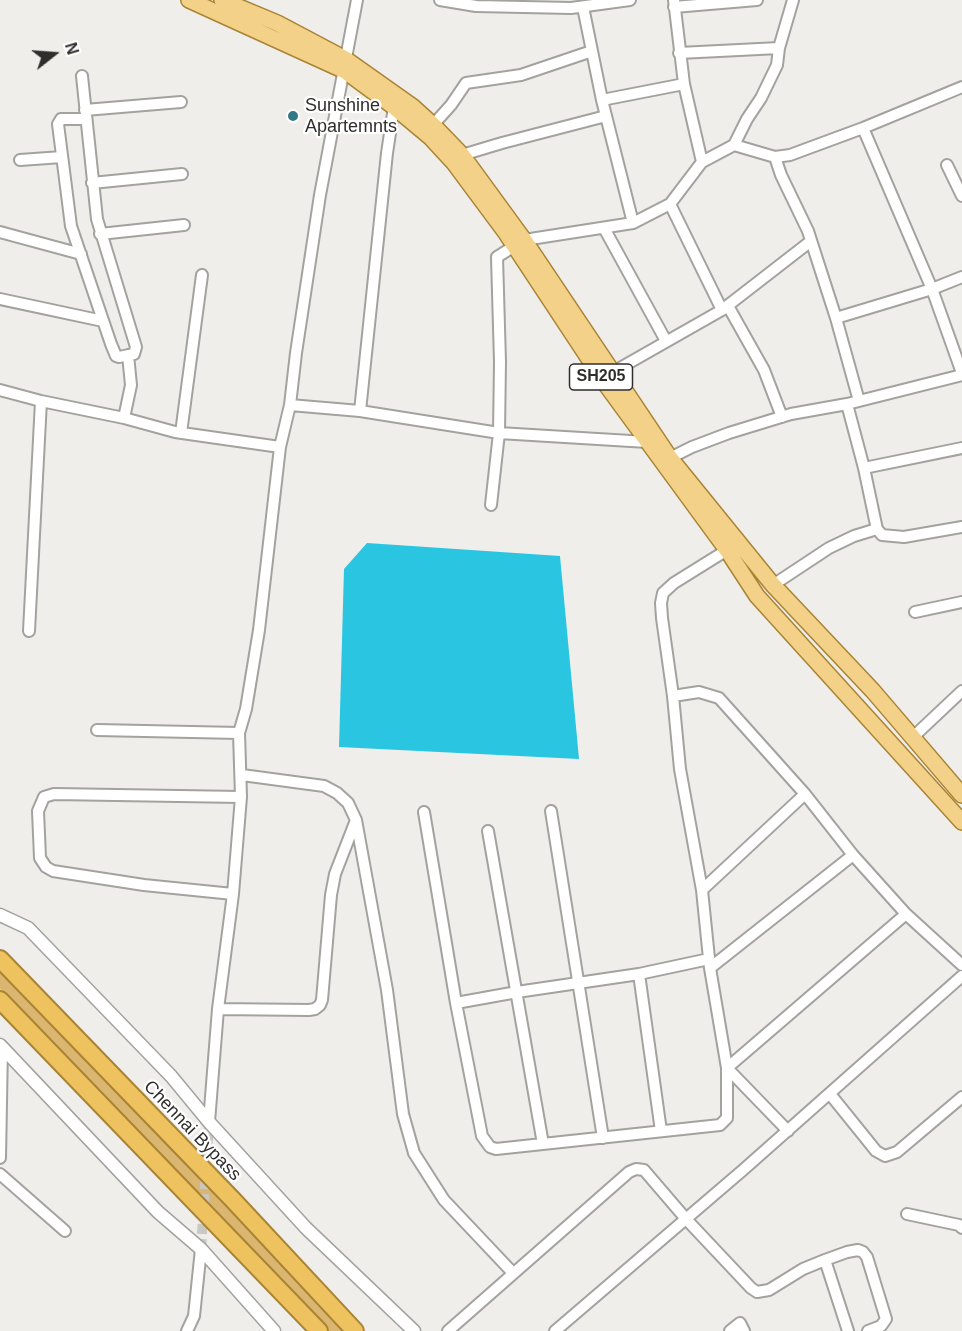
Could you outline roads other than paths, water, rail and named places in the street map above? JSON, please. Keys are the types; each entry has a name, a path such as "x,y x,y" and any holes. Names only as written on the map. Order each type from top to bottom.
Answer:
{"highway":[{"name":"Chennai Bypass","path":"0,959 225,1192 355,1331"},
{"path":"0,1000 319,1331"}],"main road":[{"name":"SH205","path":"189,0 239,15 346,65 458,159 519,243 607,386 647,442 666,460 757,596 962,822"},
{"path":"222,0 239,15"},
{"path":"346,65 412,106 434,125 458,159"},
{"path":"519,243 613,372 666,460 773,585 873,691 962,795"}],"street":[{"path":"209,1122 218,1009 233,894 241,797 239,733 246,709 259,630 280,447 290,405 320,195 357,0"},
{"path":"440,0 512,7 630,0"},
{"path":"702,162 678,53 674,4 757,0"},
{"path":"491,505 499,433 500,362 497,257 519,243 633,223 670,204 702,162 734,145 777,65 793,0"},
{"path":"575,5 592,51 633,223"},
{"path":"678,53 780,48"},
{"path":"434,125 466,83 521,75 592,51"},
{"path":"82,76 86,114 94,204 100,234 136,347 134,354 116,356 71,225 58,124 61,119 86,114 182,102"},
{"path":"602,100 684,84"},
{"path":"734,145 775,157 790,155 962,87"},
{"path":"360,411 394,107"},
{"path":"458,159 532,134 606,116"},
{"path":"666,460 729,433 782,417 847,404 962,374 932,289 863,128"},
{"path":"20,160 62,157"},
{"path":"775,157 811,241 836,318 859,401"},
{"path":"947,165 962,196"},
{"path":"92,183 182,174"},
{"path":"670,204 725,308 764,370 782,417"},
{"path":"100,234 184,225"},
{"path":"604,228 666,341"},
{"path":"0,232 81,254"},
{"path":"613,372 725,308 811,241"},
{"path":"181,433 202,275"},
{"path":"836,318 932,289 962,277"},
{"path":"0,299 103,321"},
{"path":"124,418 131,385 128,356"},
{"path":"0,390 181,433 280,447"},
{"path":"29,631 41,401"},
{"path":"847,404 877,529 882,535 904,537 962,527"},
{"path":"290,405 360,411 499,433 647,442"},
{"path":"864,468 962,448"},
{"path":"773,585 829,548 877,529"},
{"path":"424,812 456,1003 482,1136 486,1144 496,1149 724,1123 727,1118 728,1105 727,1068 709,964 702,890 680,769 661,603 663,593 674,583 727,550"},
{"path":"915,612 962,602"},
{"path":"912,738 962,691"},
{"path":"673,696 699,692 719,698 805,794 853,855 906,914 962,965"},
{"path":"97,730 239,733"},
{"path":"242,775 324,786 338,793 348,803 356,820 387,990 404,1114 414,1153 444,1200 513,1273"},
{"path":"233,894 144,885 52,871 40,858 38,811 44,798 54,794 241,797"},
{"path":"702,890 805,794"},
{"path":"551,811 603,1138"},
{"path":"218,1009 309,1010 320,1005 335,874 356,820"},
{"path":"488,831 543,1144"},
{"path":"456,1003 709,964 853,855"},
{"path":"727,1068 906,914"},
{"path":"0,915 28,928 171,1076 209,1122 306,1228 414,1331"},
{"path":"639,974 661,1131"},
{"path":"555,1331 788,1131 962,976"},
{"path":"0,1158 1,1046"},
{"path":"1,1046 158,1212 201,1249 274,1331"},
{"path":"727,1068 788,1131"},
{"path":"830,1094 876,1151 885,1156 897,1152 962,1097"},
{"path":"448,1331 629,1172 636,1169 644,1170 686,1219 757,1292 769,1290 803,1269 825,1260 847,1252 858,1250 863,1252 867,1257 886,1319 881,1326 868,1331"},
{"path":"0,1174 65,1231"},
{"path":"907,1214 961,1225"},
{"path":"187,1331 194,1316 201,1249"},
{"path":"825,1260 848,1331"},
{"path":"730,1331 740,1323 744,1331"}],"water":[{"path":"367,543 560,556 579,759 339,747 344,569"}],"tunnel":[{"path":"201,1249 209,1122"}],"place":[{"name":"Sunshine Apartemnts","path":"293,116"}]}
